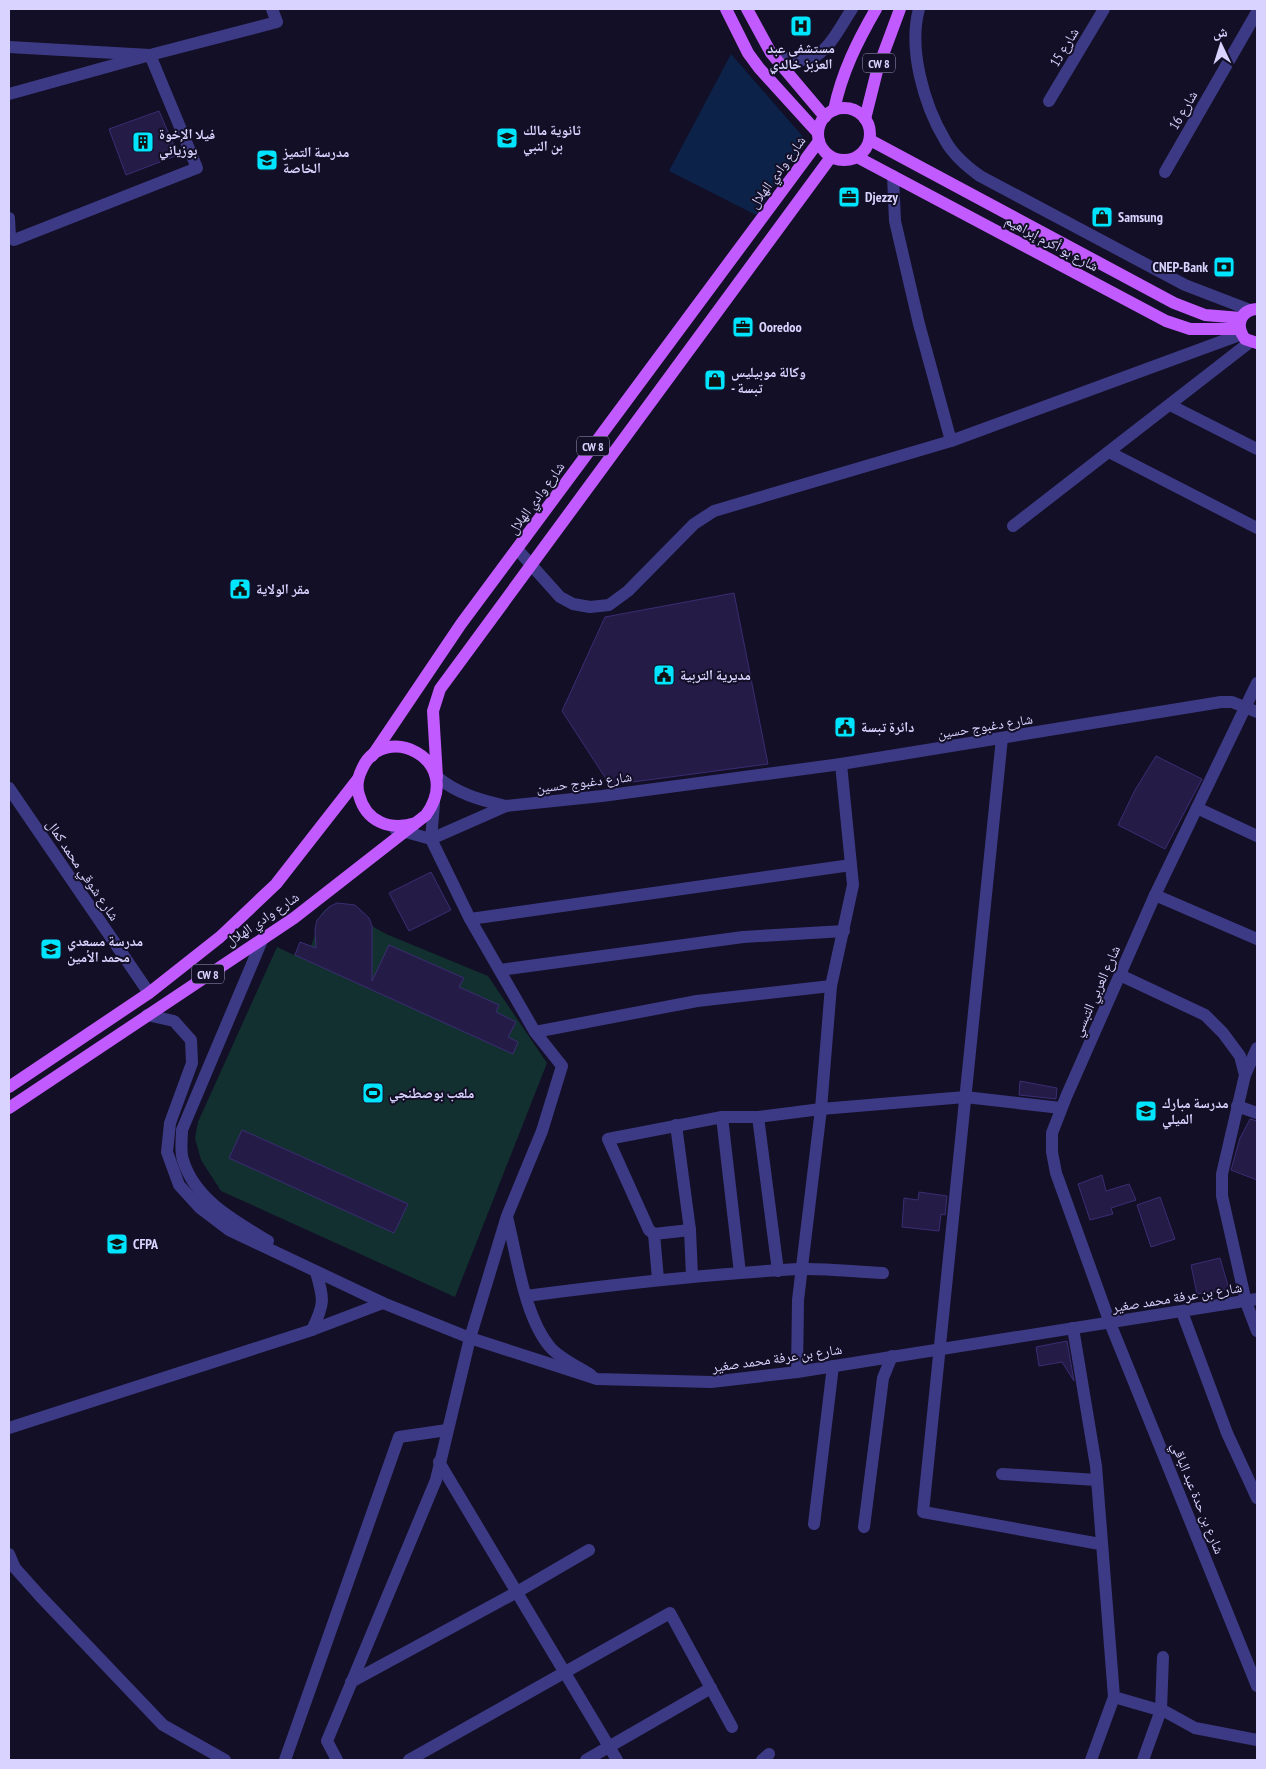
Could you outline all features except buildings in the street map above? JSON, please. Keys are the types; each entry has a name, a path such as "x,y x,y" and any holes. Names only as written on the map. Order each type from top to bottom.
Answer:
{"main road":[{"path":"726,9 748,53 818,137 826,153 832,157 849,160 863,153 870,140 869,125 865,119 851,109 829,113"},
{"path":"747,9 772,53 829,113"},
{"name":"CW 8","path":"829,113 846,64 876,9"},
{"name":"CW 8","path":"865,119 877,71 900,9"},
{"path":"818,137 829,113"},
{"name":"شارع وادي الهلال","path":"372,756 411,695 818,137"},
{"name":"شارع بو أكرم إبراهيم","path":"870,140 1174,304 1205,315 1248,326"},
{"name":"CW 8","path":"437,777 433,711 440,689 832,157"},
{"name":"شارع بو أكرم إبراهيم","path":"857,157 1166,321 1190,330 1248,326"},
{"path":"397,747 411,749 422,755 432,765 437,777 438,791 434,804 426,815 416,823 403,827 390,826 373,818 361,804 358,792 358,779 363,766 372,756 384,749 397,747"},
{"name":"شارع وادي الهلال","path":"9,1086 149,993 220,937 276,884 358,779"},
{"name":"CW 8","path":"403,832 416,823"},
{"name":"شارع وادي الهلال","path":"9,1108 294,918 403,832"}],"street":[{"path":"9,94 277,22 272,9"},
{"path":"772,53 787,60 800,62 820,54 829,44 852,9"},
{"name":"شارع بو أكرم إبراهيم","path":"919,9 916,38 924,88 931,113 945,140 962,162 980,176 1185,285 1248,326"},
{"name":"شارع 15","path":"1049,101 1104,9"},
{"name":"شارع 16","path":"1165,172 1257,12"},
{"path":"9,47 150,55"},
{"path":"9,218 10,237 14,240 197,169 150,55"},
{"path":"892,176 892,197 897,229 918,324 951,440"},
{"path":"1013,526 1170,405 1248,326"},
{"path":"517,549 560,598 573,604 590,607 609,605 628,592 694,524 714,512 951,440 1248,326"},
{"path":"1170,405 1257,449"},
{"path":"1109,452 1257,528"},
{"name":"شارع العربي التبسي","path":"1110,1323 1056,1173 1052,1152 1052,1133 1061,1108 1156,895 1257,683"},
{"name":"شارع دغبوج حسين","path":"506,806 602,796 841,764 1221,702 1232,702 1257,712"},
{"path":"1002,738 923,1512 1100,1544"},
{"path":"797,1372 798,1300 821,1109 831,986 853,885 841,764"},
{"path":"437,777 452,789 472,798 506,806"},
{"name":"شارع شوقي محمد كمال","path":"9,788 149,993"},
{"path":"337,1760 327,1741 436,1480 470,1338 507,1216 542,1131 562,1066 535,1032 470,919 431,839 434,804"},
{"path":"390,826 403,832 431,839 506,806"},
{"path":"1197,808 1257,836"},
{"path":"470,919 851,865"},
{"path":"1156,895 1257,940"},
{"path":"500,970 743,937 844,932"},
{"name":"شارع بن عرفة محمد صغير","path":"263,938 182,1130 182,1159 192,1180 209,1201 236,1221 316,1272"},
{"path":"1120,975 1205,1015 1223,1033 1240,1056 1245,1075"},
{"path":"535,1032 697,1001 831,986"},
{"name":"شارع بن عرفة محمد صغير","path":"147,1015 174,1021 191,1040 192,1063 170,1123 166,1152 179,1185 200,1208 228,1230 383,1303 470,1338 598,1379 711,1382 797,1372 1252,1300"},
{"path":"1257,1048 1245,1075 1222,1174 1222,1196 1252,1300 1257,1331"},
{"path":"690,1230 654,1234 649,1230 608,1139 722,1117 758,1117 821,1109 966,1097 1061,1108"},
{"path":"1237,1106 1257,1113"},
{"path":"722,1117 740,1272"},
{"path":"758,1117 778,1271"},
{"path":"676,1125 690,1230 692,1276"},
{"path":"507,1216 526,1296 538,1326 551,1348 598,1379"},
{"path":"654,1234 658,1279"},
{"path":"526,1296 658,1279 740,1272 801,1269 883,1273"},
{"path":"312,1330 322,1308 323,1296 316,1272"},
{"path":"9,1428 312,1330 383,1303"},
{"path":"1182,1312 1227,1433 1257,1498"},
{"name":"شارع بن حدة عبد الباقي","path":"1110,1323 1257,1686"},
{"path":"1073,1328 1097,1480 1100,1544 1114,1697 1091,1760"},
{"path":"864,1527 883,1378 892,1356"},
{"path":"814,1524 833,1366"},
{"path":"285,1760 399,1437 447,1430"},
{"path":"439,1462 617,1760"},
{"path":"1002,1474 1097,1480"},
{"path":"351,1682 517,1592 589,1550"},
{"path":"9,1554 12,1569 162,1725 225,1760"},
{"path":"409,1760 670,1613 732,1727"},
{"path":"1143,1760 1161,1710 1163,1657"},
{"path":"586,1760 711,1688"},
{"path":"1114,1697 1161,1710 1195,1728 1257,1740"}],"green space":[{"name":"ملعب بوصطنجي","path":"337,903 349,904 359,909 367,916 372,926 386,934 488,976 547,1063 455,1297 221,1191 201,1160 195,1138 198,1122 277,947 294,955 300,942 311,946 320,916 329,907"}],"water":[{"path":"731,54 805,139 756,215 669,171"}],"place":[{"name":"مستشفى عبد العزبز خالدي","path":"801,26"},
{"name":"ثانوية مالك بن النبي","path":"507,138"},
{"name":"فيلا الإخوة بوزياني","path":"143,142"},
{"name":"مدرسة التميز الخاصة","path":"267,160"},
{"name":"Djezzy","path":"849,197"},
{"name":"Samsung","path":"1102,217"},
{"name":"CNEP-Bank","path":"1224,267"},
{"name":"Ooredoo","path":"743,327"},
{"name":"وكالة موبيليس - تبسة","path":"715,380"},
{"name":"مقر الولاية","path":"240,589"},
{"name":"مديرية التربية","path":"664,675"},
{"name":"دائرة تبسة","path":"845,727"},
{"name":"مدرسة مسعدي محمد الأمين","path":"51,949"},
{"name":"ملعب بوصطنجي","path":"373,1093"},
{"name":"مدرسة مبارك الميلي","path":"1146,1111"},
{"name":"CFPA","path":"117,1244"}]}
